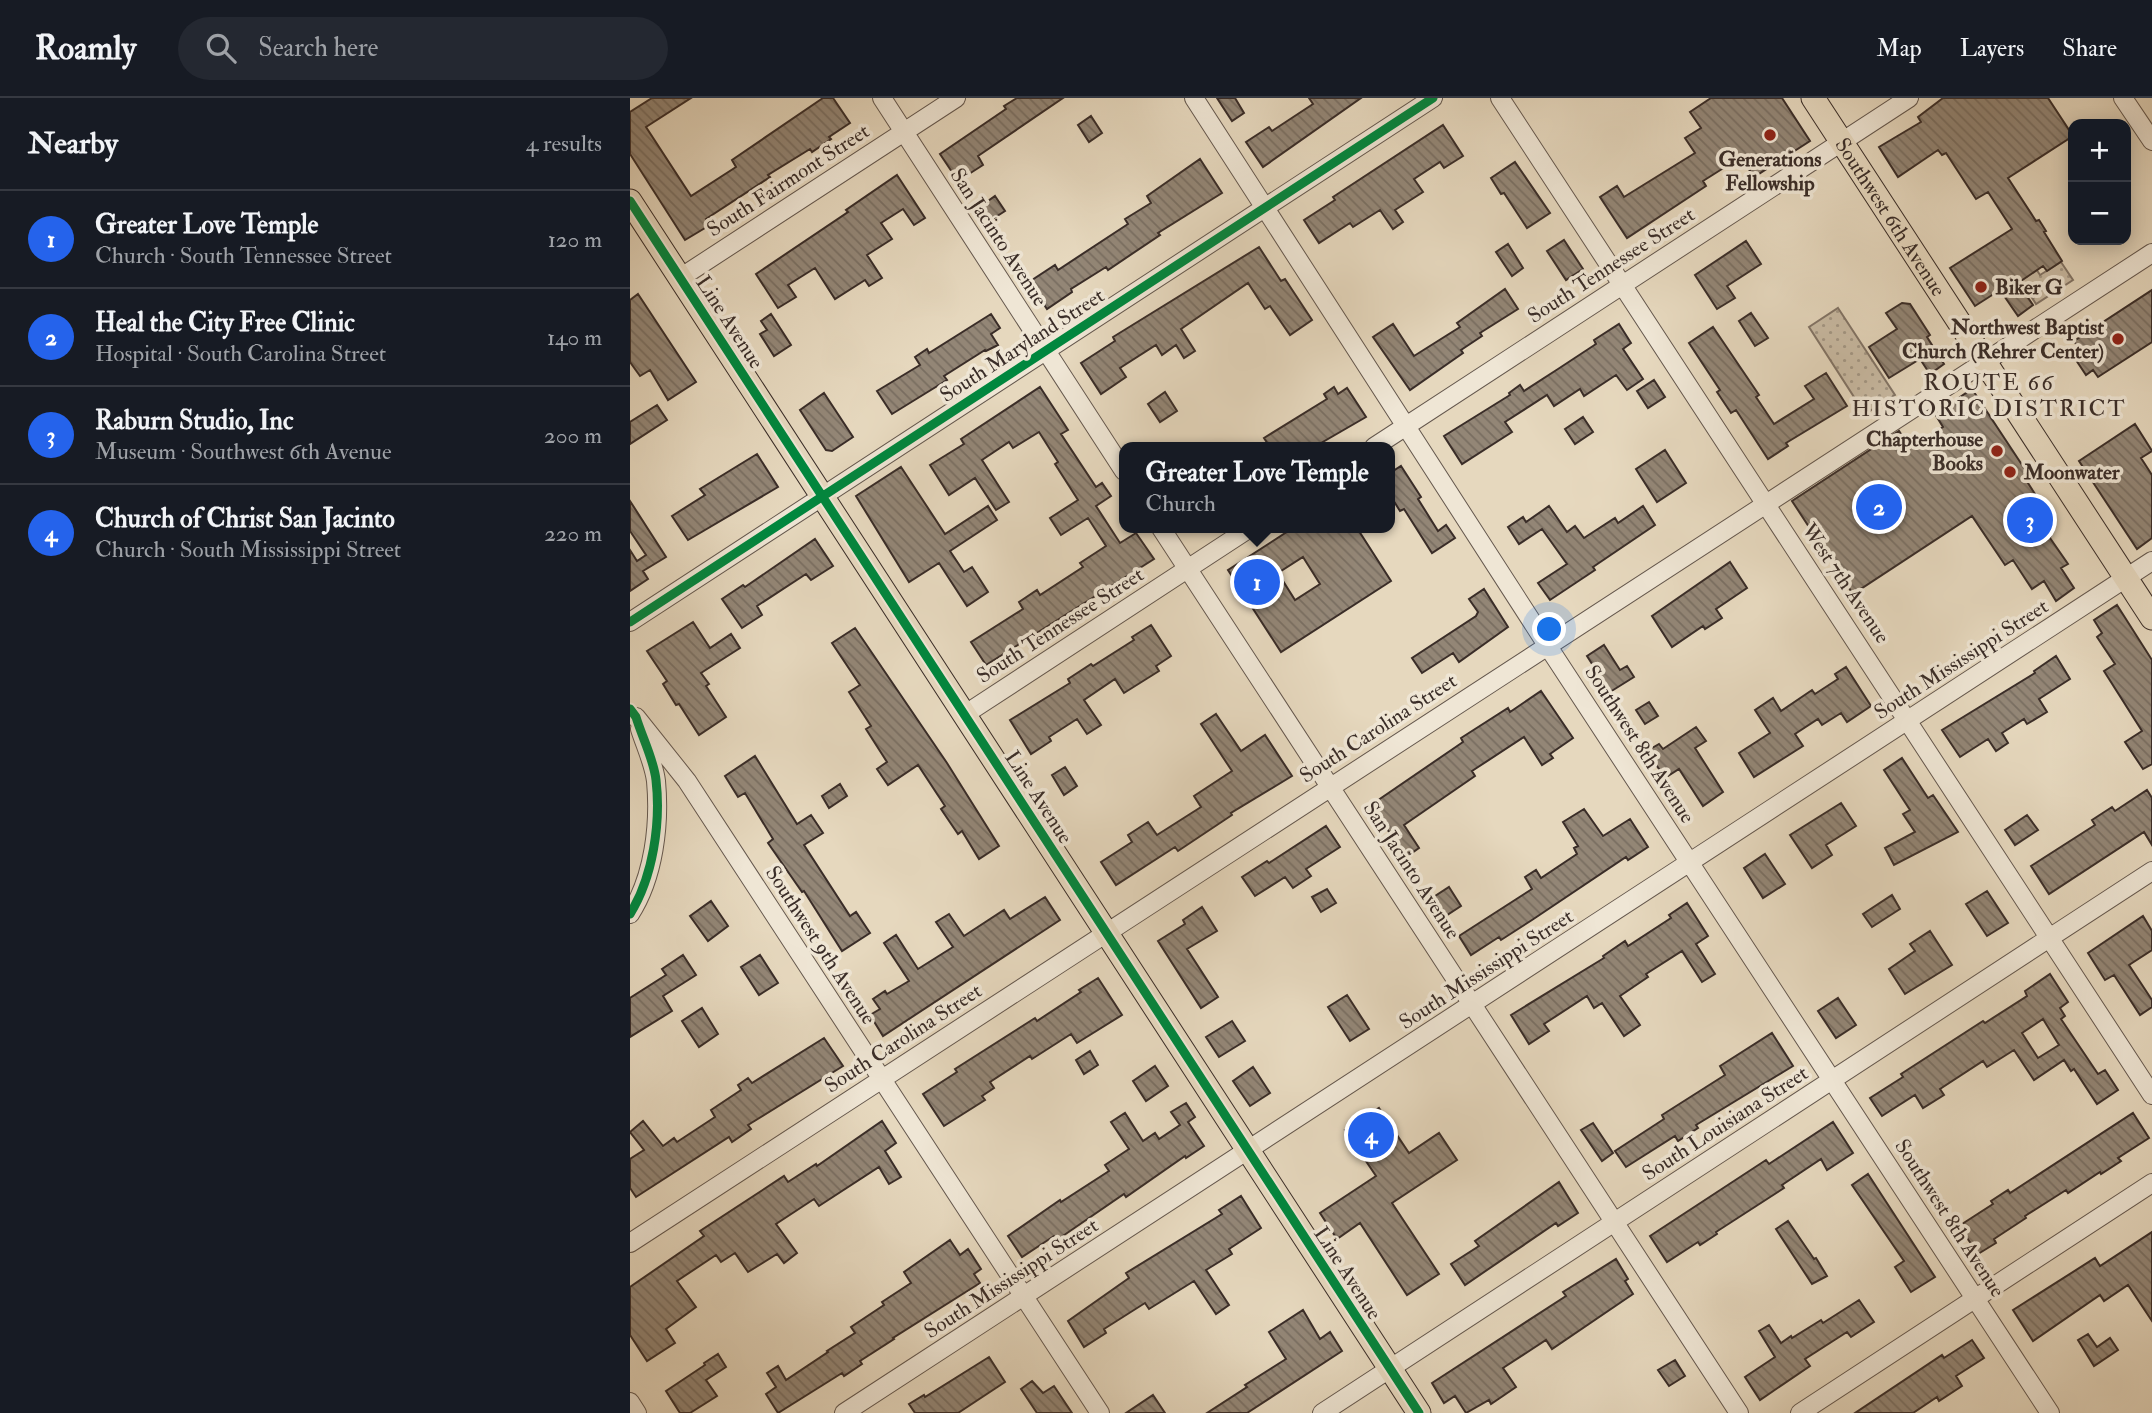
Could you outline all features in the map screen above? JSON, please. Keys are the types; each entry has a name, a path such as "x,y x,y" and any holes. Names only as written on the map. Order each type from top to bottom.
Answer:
{"main road":[{"name":"Southwest 6th Avenue","path":"1813,98 2152,618"},
{"name":"Line Avenue","path":"630,201 1419,1413"}],"street":[{"name":"San Jacinto Avenue","path":"881,98 1119,463"},
{"name":"South Fairmont Street","path":"680,278 956,98"},
{"name":"Southwest 8th Avenue","path":"1194,98 1547,645 2050,1413"},
{"name":"South Maryland Street","path":"630,622 1433,98"},
{"name":"West 7th Avenue","path":"1500,98 2152,1095"},
{"name":"South Tennessee Street","path":"1382,442 1909,98"},
{"path":"2123,98 2152,141"},
{"name":"South Carolina Street","path":"630,1243 2152,253"},
{"name":"San Jacinto Avenue","path":"1164,533 1739,1413"},
{"name":"South Tennessee Street","path":"964,715 1242,533"},
{"name":"South Mississippi Street","path":"844,1413 2152,561"},
{"path":"630,914 651,860 656,823 656,779 633,713"},
{"name":"Southwest 9th Avenue","path":"633,713 687,781 1100,1413"},
{"name":"South Louisiana Street","path":"1322,1413 2152,871"},
{"path":"1800,1413 2152,1183"},
{"path":"630,1402 637,1413"}],"shaded area":[{"path":"2022,247 2040,275 2061,262 2073,280 2036,304 2006,257"},
{"path":"1838,308 1895,395 1865,414 1809,327"}],"building":[{"path":"652,98 691,98 646,127 691,196 736,167 732,160 823,98 833,98 850,123 812,152 810,149 768,175 770,177 706,219 710,225 685,240 630,154 630,112"},
{"path":"1017,98 1063,98 978,156 983,165 958,181 940,154 1006,109 1004,106"},
{"path":"1217,98 1235,98 1244,113 1232,121"},
{"path":"1309,98 1361,98 1263,167 1246,142 1269,127 1272,131 1313,104"},
{"path":"1711,98 1782,98 1810,141 1754,177 1741,157 1703,181 1706,186 1627,238 1600,197 1617,186 1624,197 1695,153 1685,138 1701,128 1690,112"},
{"path":"1943,98 2048,98 2068,128 2068,139 2008,178 2036,221 2039,220 2062,261 2047,271 2043,266 2018,283 2033,305 2018,316 2000,290 1975,306 1950,268 2012,229 1988,192 1976,199 1946,153 1942,155 1938,150 1898,177 1879,147 1921,122 1918,117"},
{"path":"1091,116 1102,133 1089,142 1078,125"},
{"path":"1443,125 1463,156 1444,168 1440,162 1414,179 1423,192 1395,210 1403,222 1393,229 1380,210 1353,227 1350,223 1319,243 1304,220 1335,200 1333,197"},
{"path":"1200,159 1222,193 1158,233 1160,235 1108,270 1106,267 1071,289 1072,292 1047,309 1029,282 1055,265 1058,270 1128,224 1125,219 1151,203 1147,196"},
{"path":"1515,162 1550,213 1527,228 1491,178"},
{"path":"897,175 925,218 914,225 903,209 881,223 892,239 867,255 882,278 869,286 865,280 835,299 815,268 788,285 796,297 778,308 756,274 848,212 846,210"},
{"path":"995,196 1005,211 991,220 981,206"},
{"path":"1564,240 1583,269 1566,280 1547,251"},
{"path":"1746,241 1761,264 1727,286 1735,298 1717,309 1695,275"},
{"path":"1508,244 1523,268 1512,276 1496,252"},
{"path":"1259,247 1281,281 1285,279 1312,320 1290,335 1270,306 1265,309 1248,283 1181,329 1195,351 1184,358 1176,345 1162,355 1156,345 1120,368 1126,377 1101,394 1081,363 1115,341 1113,337"},
{"path":"1505,289 1518,309 1480,333 1482,336 1461,350 1463,353 1410,390 1373,337 1393,324 1414,356 1460,327 1457,323"},
{"path":"2152,290 2152,342 2098,377 2093,370 2086,375 2072,354 2079,349 2074,341"},
{"path":"638,294 696,382 668,400 650,370 640,376 630,362 630,300"},
{"path":"1902,303 1910,304 1930,335 1927,337 1944,364 1930,374 1920,359 1889,378 1869,347 1897,329 1886,313"},
{"path":"1751,313 1768,338 1755,346 1739,321"},
{"path":"771,314 791,345 774,356 760,334 767,330 761,321"},
{"path":"991,314 1000,328 991,334 998,345 985,350 944,376 947,380 892,414 877,391 920,365 915,357 927,349 929,353"},
{"path":"1619,324 1631,343 1623,349 1643,379 1627,390 1616,375 1584,396 1580,389 1554,406 1547,395 1505,422 1512,432 1462,464 1444,436 1510,395 1509,393 1520,385 1524,391 1596,344 1594,340"},
{"path":"1713,327 1759,395 1756,397 1774,424 1814,399 1805,386 1826,373 1847,406 1786,443 1788,446 1768,459 1736,410 1731,413 1717,392 1720,390 1689,343"},
{"path":"1654,380 1665,397 1648,408 1637,391"},
{"path":"1040,387 1068,430 1061,434 1096,487 1102,483 1111,496 1096,506 1120,543 1136,533 1154,559 986,665 971,642 1023,609 1019,602 1037,590 1040,595 1083,567 1080,563 1106,546 1088,518 1061,535 1050,518 1078,500 1039,432 1013,448 1009,442 982,460 1009,502 996,510 975,478 949,495 930,465 964,444 961,439"},
{"path":"1334,387 1338,394 1347,388 1366,417 1323,442 1267,442 1264,438 1327,399 1324,394"},
{"path":"1972,389 2030,477 2026,480 2053,522 2050,538 2068,564 2061,568 2074,588 2056,601 2044,581 2032,589 2013,560 2005,565 1972,516 1853,594 1792,501 1899,431 1910,448 1943,427 1935,414"},
{"path":"1165,392 1177,411 1160,422 1148,404"},
{"path":"824,393 853,437 832,451 826,450 800,410"},
{"path":"657,405 667,420 630,444 630,422"},
{"path":"1583,417 1593,432 1575,444 1565,429"},
{"path":"2135,424 2152,451 2141,458 2152,475 2152,538 2137,549 2079,461"},
{"path":"1665,450 1686,483 1657,502 1636,469"},
{"path":"757,454 778,487 688,540 672,516 705,495 700,489"},
{"path":"1401,466 1438,531 1446,525 1455,538 1432,553 1404,509 1400,511 1395,503 1395,470"},
{"path":"901,467 945,534 988,506 997,520 950,551 964,572 972,567 988,592 967,606 939,563 909,582 856,496"},
{"path":"630,501 666,557 643,571 648,579 630,591 630,550 637,561 646,555 630,531"},
{"path":"1549,506 1567,532 1575,526 1584,538 1615,518 1618,523 1643,506 1655,525 1550,600 1538,583 1567,564 1542,529 1519,544 1508,527 1523,517 1526,522"},
{"path":"1285,533 1360,533 1391,581 1281,652 1228,570","holes":["1303,557 1320,584 1295,600 1278,573"]},
{"path":"815,539 833,566 811,580 806,574 757,606 762,615 742,628 722,599 743,585 745,587"},
{"path":"1730,562 1747,588 1716,609 1722,618 1705,629 1703,626 1672,647 1652,616"},
{"path":"1484,589 1508,627 1459,662 1453,653 1422,673 1412,658 1476,616 1478,612 1469,599"},
{"path":"2117,605 2152,660 2152,764 2143,769 2125,742 2142,731 2104,671 2115,664 2097,637 2102,633 2094,620"},
{"path":"693,622 710,648 731,634 740,648 701,673 726,717 699,735 663,684 667,681 647,651"},
{"path":"1151,625 1171,656 1156,666 1159,671 1124,693 1115,679 1084,700 1101,725 1087,734 1077,719 1049,737 1051,741 1031,754 1010,720 1070,683 1068,679 1091,664 1093,666 1134,640 1132,637"},
{"path":"855,628 947,763 999,846 979,859 962,831 958,834 941,809 945,806 918,765 888,785 877,769 887,762 866,729 871,726 849,692 860,685 832,643"},
{"path":"1604,645 1620,670 1627,666 1634,677 1610,692 1587,656"},
{"path":"2056,656 2070,679 2039,699 2047,712 2027,724 2024,719 2002,733 2008,743 1996,751 1988,739 1960,757 1942,730 2035,673 2034,671"},
{"path":"1846,667 1871,706 1847,722 1841,713 1822,725 1818,719 1795,734 1803,746 1754,777 1739,753 1770,733 1755,710 1773,698 1781,711 1812,690 1815,694 1838,679 1835,674"},
{"path":"1541,691 1573,738 1550,754 1553,758 1542,765 1524,737 1472,771 1475,776 1404,825 1419,848 1406,857 1371,805 1463,742 1461,738 1508,708 1510,712"},
{"path":"1649,702 1658,716 1645,724 1636,710"},
{"path":"1216,714 1241,751 1265,735 1292,776 1231,813 1232,815 1178,851 1175,847 1116,885 1101,862 1132,842 1128,835 1148,822 1157,835 1201,807 1194,796 1232,771 1201,724"},
{"path":"1696,727 1706,741 1695,748 1723,792 1703,806 1679,769 1665,778 1647,751 1659,744 1663,749"},
{"path":"755,756 797,824 811,815 823,833 804,845 850,916 856,912 870,933 842,951 804,891 802,892 768,843 773,839 745,793 738,797 725,776"},
{"path":"1902,758 1928,798 1933,795 1958,832 1894,865 1885,848 1915,832 1903,814 1910,810 1884,770"},
{"path":"1065,767 1077,786 1064,795 1052,775"},
{"path":"840,784 847,796 829,808 822,796"},
{"path":"2147,790 2152,798 2152,845 2144,832 2049,894 2031,866 2095,825 2092,820 2112,807 2115,811"},
{"path":"1841,803 1856,826 1826,845 1832,855 1812,868 1790,835"},
{"path":"1584,809 1603,836 1630,819 1648,847 1628,860 1626,857 1501,940 1499,937 1471,955 1459,936 1532,889 1525,877 1536,870 1541,878 1577,854 1574,848 1578,846 1563,822"},
{"path":"2027,815 2038,830 2015,845 2005,830"},
{"path":"1326,826 1340,847 1306,869 1311,876 1293,888 1285,877 1255,896 1242,877"},
{"path":"1765,854 1785,884 1763,898 1744,868"},
{"path":"1449,887 1461,906 1444,917 1432,898"},
{"path":"1327,889 1336,903 1321,912 1312,897"},
{"path":"1987,891 2008,923 1987,936 1966,904"},
{"path":"1892,895 1900,909 1872,927 1863,914"},
{"path":"1045,897 1060,920 883,1036 870,1015 880,1009 873,999 909,981 884,943 896,935 918,969 953,947 936,922 949,914 964,936 1004,910 1010,919"},
{"path":"711,901 728,926 708,941 690,916"},
{"path":"1687,903 1708,936 1696,944 1715,974 1702,982 1682,951 1646,974 1648,977 1620,996 1640,1025 1624,1036 1602,1003 1594,1008 1587,996 1544,1024 1549,1031 1529,1044 1511,1015 1604,958 1603,956 1625,941 1628,946 1671,918 1669,915"},
{"path":"1202,907 1217,931 1187,949 1218,997 1201,1008 1158,941 1185,924 1183,920"},
{"path":"2143,916 2152,931 2152,950 2129,965 2152,1000 2152,1007 2140,1015 2114,975 2105,980 2088,953"},
{"path":"1930,931 1952,965 1905,994 1889,969 1915,951 1910,944"},
{"path":"683,955 696,975 663,996 672,1011 630,1037 630,998 666,975 662,969"},
{"path":"760,955 778,983 759,995 741,967"},
{"path":"2050,974 2068,1002 2060,1008 2065,1016 2061,1019 2098,1074 2105,1070 2118,1090 2097,1104 2074,1069 2071,1071 2064,1060 2034,1080 2014,1050 1987,1067 1983,1061 1940,1089 1944,1095 1923,1108 1915,1095 1882,1116 1870,1098 1903,1077 1901,1074 2027,996 2025,991","holes":["2043,1019 2059,1045 2038,1058 2022,1033"]},
{"path":"1098,978 1122,1015 1077,1043 1071,1034 1032,1059 1030,1056 990,1082 994,1088 982,1096 985,1100 944,1126 923,1094 957,1072 955,1069 1035,1018 1037,1021"},
{"path":"1347,995 1369,1029 1350,1041 1328,1007"},
{"path":"1838,998 1856,1025 1836,1038 1818,1011"},
{"path":"702,1008 718,1034 699,1047 682,1021"},
{"path":"1232,1021 1245,1041 1219,1057 1206,1037"},
{"path":"1772,1033 1793,1066 1696,1125 1698,1128 1678,1141 1675,1136 1626,1167 1615,1151 1664,1119 1662,1115 1725,1075 1720,1066"},
{"path":"824,1038 843,1066 748,1125 751,1129 732,1142 729,1137 636,1197 630,1188 630,1159 644,1150 630,1132 643,1121 663,1146 674,1138 677,1142 715,1117 711,1110 741,1090 738,1085 748,1078 752,1083"},
{"path":"1090,1051 1098,1065 1084,1074 1076,1060"},
{"path":"1155,1066 1168,1086 1146,1101 1133,1081"},
{"path":"1253,1067 1270,1093 1250,1106 1233,1081"},
{"path":"1186,1103 1195,1117 1188,1122 1204,1146 1126,1197 1124,1194 1057,1240 1054,1236 1022,1257 1008,1236 1060,1200 1061,1202 1109,1171 1105,1165 1129,1149 1111,1122 1125,1113 1143,1141 1155,1133 1159,1139 1180,1125 1171,1112"},
{"path":"1379,1108 1409,1153 1439,1133 1457,1160 1392,1203 1439,1274 1407,1295 1360,1223 1337,1239 1320,1213 1376,1176 1345,1130"},
{"path":"2133,1113 2149,1138 2118,1158 2121,1161 2101,1174 2100,1172 2068,1193 2066,1190 2025,1216 2026,1218 1994,1239 1996,1243 1978,1254 1959,1226 1993,1204 1991,1201 2008,1190 2010,1193"},
{"path":"882,1121 896,1143 885,1151 901,1177 889,1184 879,1167 819,1206 814,1199 776,1224 797,1253 784,1263 777,1254 748,1272 735,1253 721,1262 716,1255 677,1281 696,1307 666,1329 675,1343 647,1361 630,1335 630,1287 704,1236 700,1231 784,1176 788,1182 816,1164 817,1166"},
{"path":"1833,1122 1853,1153 1827,1170 1821,1159 1782,1185 1784,1188 1716,1232 1717,1234 1700,1245 1698,1242 1667,1262 1650,1236 1766,1160 1769,1164"},
{"path":"1593,1123 1613,1153 1602,1161 1581,1130"},
{"path":"1868,1174 1935,1277 1911,1292 1895,1267 1904,1261 1852,1185"},
{"path":"1559,1182 1578,1213 1558,1226 1556,1223 1465,1285 1451,1264 1479,1246 1475,1241"},
{"path":"1241,1196 1261,1228 1229,1249 1232,1254 1206,1270 1229,1305 1216,1314 1194,1281 1149,1309 1145,1303 1104,1329 1106,1333 1084,1347 1068,1321 1129,1278 1126,1273 1222,1214 1219,1210"},
{"path":"1788,1221 1827,1276 1812,1284 1776,1229"},
{"path":"2152,1232 2152,1321 2128,1285 2104,1301 2100,1295 2033,1341 2013,1310 2095,1258 2100,1266"},
{"path":"950,1240 960,1255 968,1249 981,1269 974,1274 980,1283 893,1338 844,1376 842,1373 778,1413 766,1394 776,1387 767,1373 778,1366 786,1380 855,1333 851,1327 911,1283 904,1272"},
{"path":"1616,1259 1633,1294 1552,1349 1546,1340 1503,1368 1516,1387 1491,1404 1489,1400 1466,1413 1455,1396 1444,1403 1432,1383 1566,1296 1563,1292"},
{"path":"1859,1300 1874,1322 1851,1337 1847,1332 1805,1359 1810,1366 1760,1400 1745,1377 1775,1357 1759,1331 1769,1325 1781,1343 1821,1320 1823,1323"},
{"path":"1303,1310 1320,1339 1330,1332 1342,1351 1247,1413 1207,1413 1286,1359 1269,1332"},
{"path":"2088,1334 2097,1347 2110,1338 2118,1350 2094,1366 2078,1340"},
{"path":"1972,1340 1984,1358 1956,1376 1962,1386 1939,1401 1937,1397 1913,1413 1855,1413 1942,1355 1944,1358"},
{"path":"718,1354 726,1367 706,1380 717,1396 690,1413 680,1413 666,1391"},
{"path":"989,1357 1005,1382 958,1413 915,1413 909,1404"},
{"path":"1675,1360 1685,1376 1669,1386 1658,1370"},
{"path":"1032,1381 1043,1393 1054,1386 1072,1413 1037,1413 1021,1389"},
{"path":"1153,1395 1165,1413 1126,1413"}],"cycle path":[{"path":"630,622 1433,98"},
{"path":"630,201 1419,1413"},
{"path":"630,709 636,717 653,765 657,797 656,832 650,867 630,914"}],"place":[{"name":"Generations Fellowship","path":"1770,135"},
{"name":"Biker G","path":"1981,287"},
{"name":"Northwest Baptist Church (Rehrer Center)","path":"2118,339"},
{"name":"Chapterhouse Books","path":"1997,451"},
{"name":"Moonwater","path":"2010,472"},
{"name":"Heal the City Free Clinic","path":"1879,507"},
{"name":"Raburn Studio, Inc","path":"2030,520"},
{"name":"Greater Love Temple","path":"1257,582"},
{"name":"Church of Christ San Jacinto","path":"1371,1135"}],"district":[{"name":"ROUTE 66 HISTORIC DISTRICT","path":"1989,395"}]}
